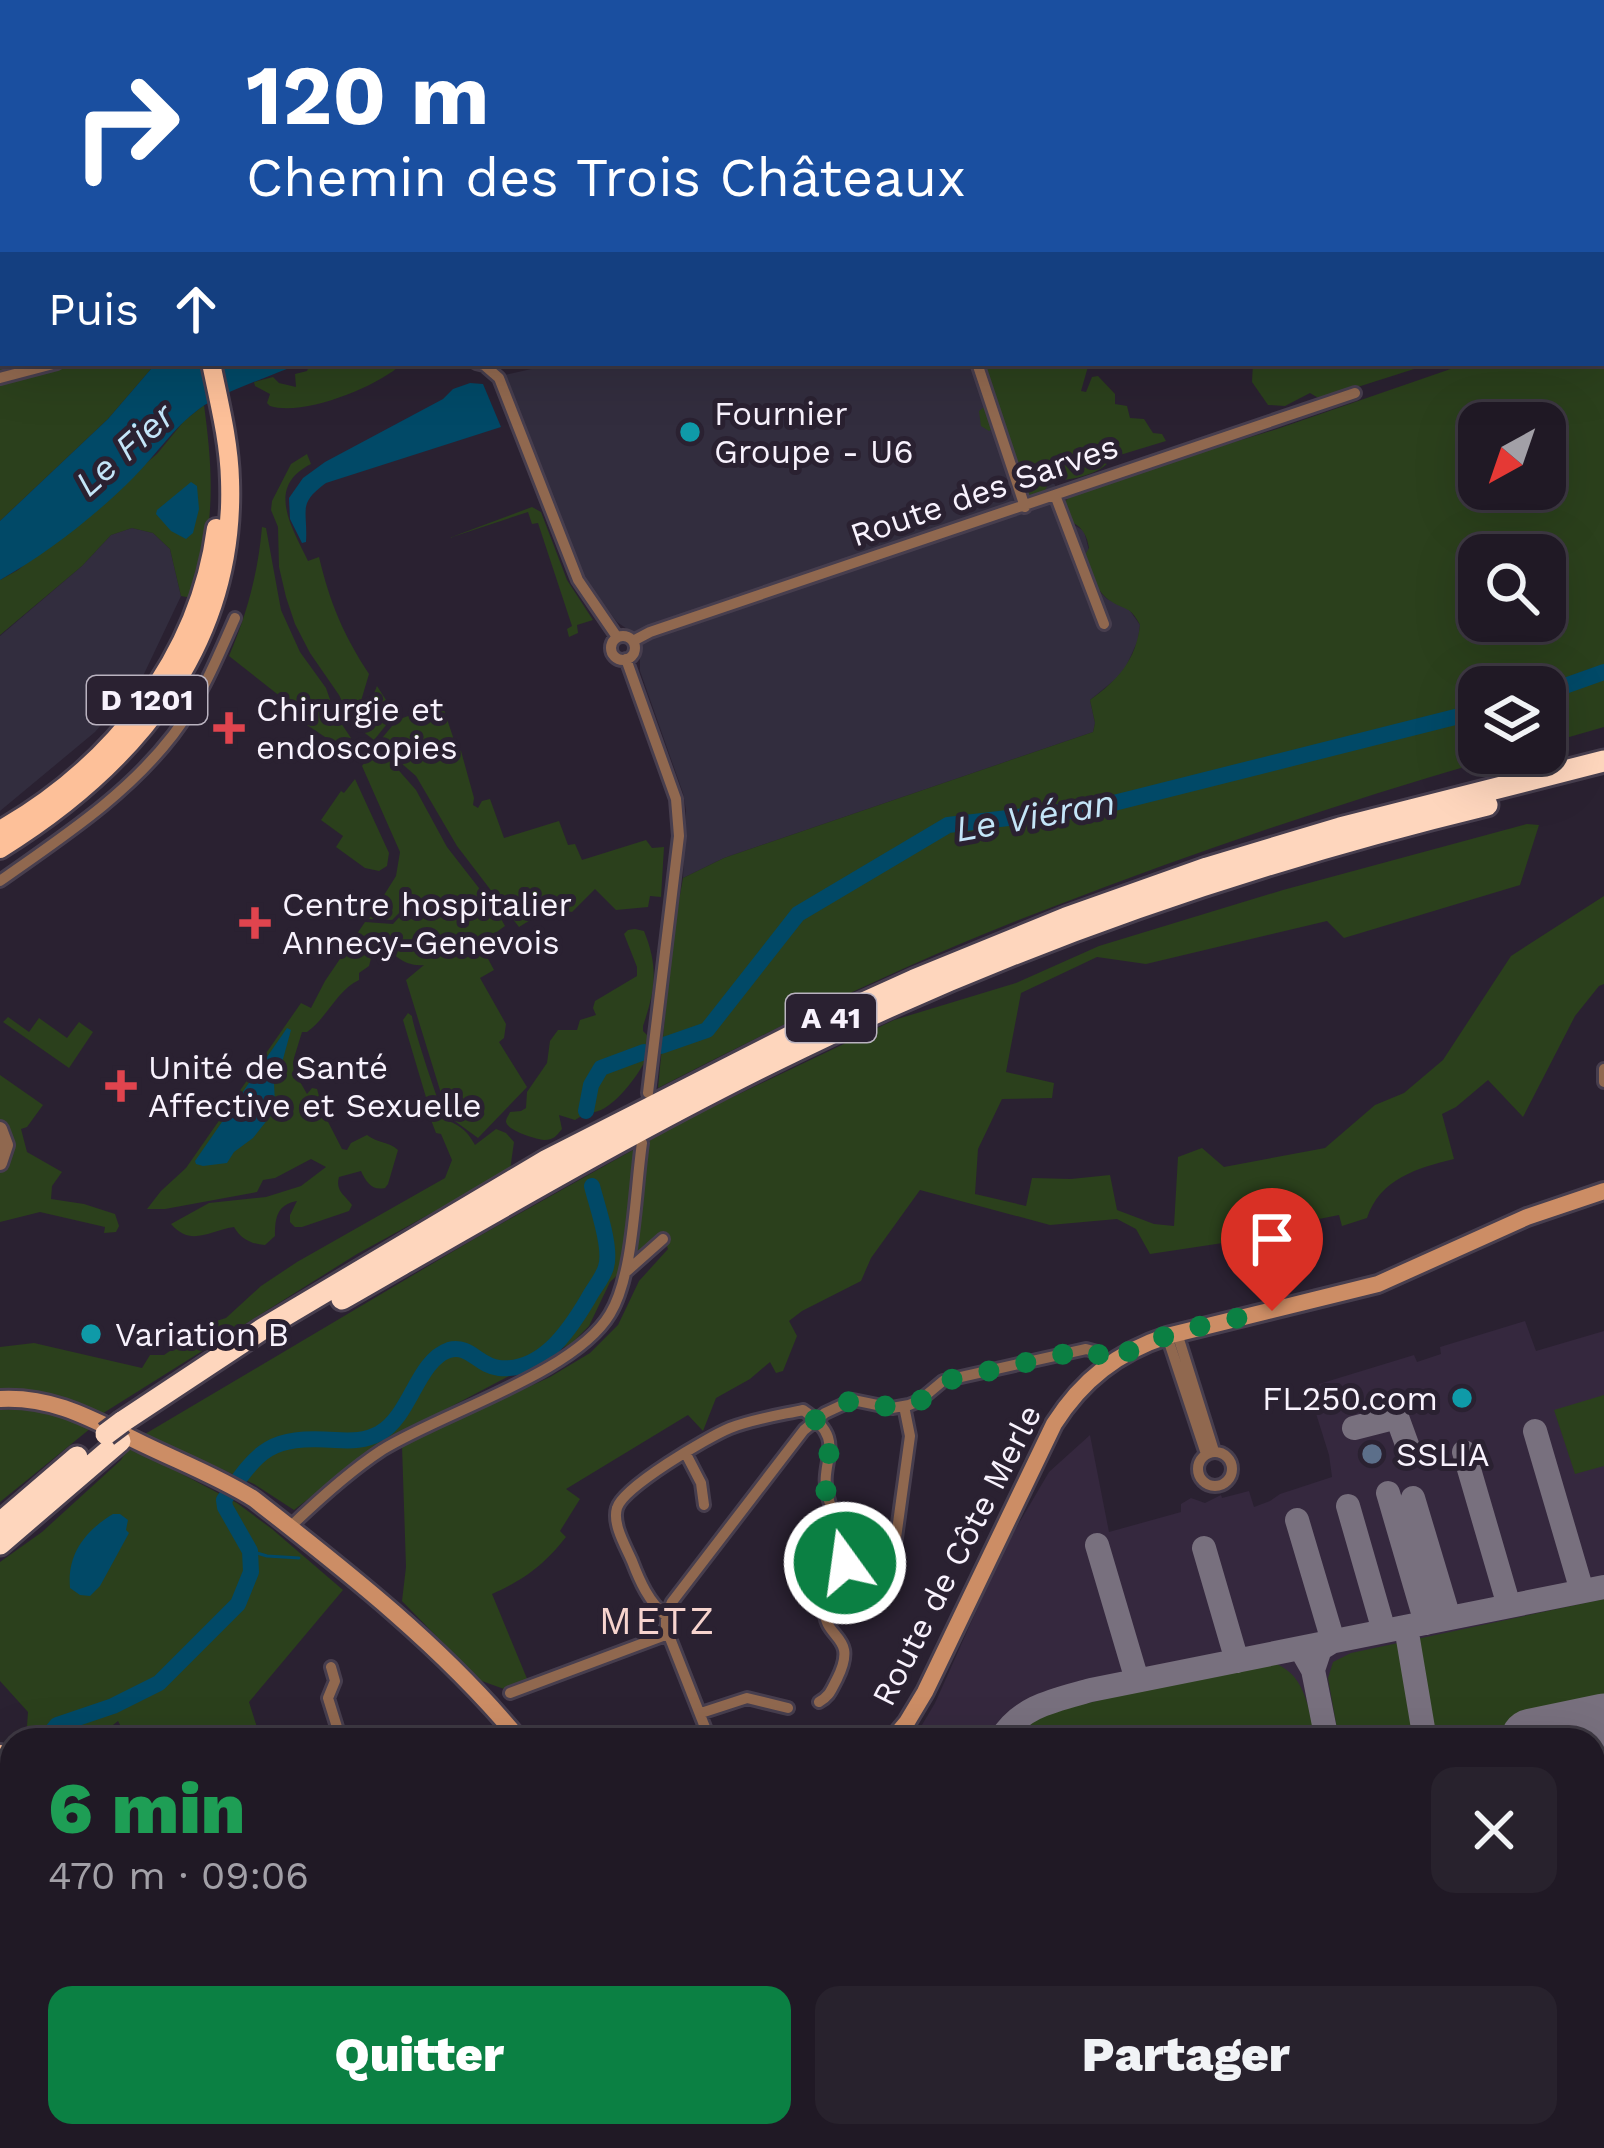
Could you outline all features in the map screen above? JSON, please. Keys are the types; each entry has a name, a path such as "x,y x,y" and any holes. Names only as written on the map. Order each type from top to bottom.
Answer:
{"highway":[{"path":"202,366 224,466"},
{"name":"D 1201","path":"0,853 76,796 129,745 156,713 203,632 222,572 229,514 211,366"},
{"name":"D 1201","path":"0,830 44,801 106,748 170,665 207,576 224,466"},
{"name":"A 41","path":"0,1523 264,1328 547,1160 797,1033 1066,918 1208,868 1340,828 1604,761"},
{"name":"A 41","path":"0,1544 121,1432 556,1174 784,1056 1071,932 1215,882 1341,843 1604,776"}],"main road":[{"name":"Route de Côte Merle","path":"902,1728 925,1692 1054,1424 1081,1388 1108,1364 1172,1334 1378,1284 1527,1217 1604,1191"},
{"path":"0,1399 36,1400 83,1413 242,1491 432,1644 510,1728"}],"street":[{"path":"0,378 46,366"},
{"path":"482,366 494,372 503,386 578,580 616,637"},
{"path":"978,366 1024,507"},
{"name":"Route des Sarves","path":"633,641 1355,393"},
{"path":"1055,494 1104,624"},
{"path":"0,881 102,807 140,773 195,701 235,619"},
{"path":"616,637 633,641 633,654 626,659 611,652 616,637"},
{"path":"626,659 676,799 679,836 648,1093"},
{"path":"1604,1069 1604,1082"},
{"path":"0,1130 6,1145 0,1163"},
{"path":"290,1527 379,1452 545,1369 578,1348 610,1316 627,1270 642,1143"},
{"path":"627,1270 663,1239"},
{"path":"1172,1334 1210,1452"},
{"path":"706,1728 668,1634 666,1616 672,1602 815,1420 842,1404 863,1400 904,1406 920,1401 944,1381 1071,1353 1093,1350 1108,1364"},
{"path":"877,1577 895,1545 910,1436 904,1406"},
{"path":"666,1616 652,1603 635,1570 615,1514 618,1505 632,1489 734,1426 803,1411 830,1444 826,1491 848,1552 825,1608 846,1660 828,1697 819,1702"},
{"path":"686,1454 701,1483 704,1504"},
{"path":"510,1693 668,1634"},
{"path":"331,1666 335,1681 328,1698 337,1728"},
{"path":"701,1713 747,1698 788,1708"}],"shaded area":[{"path":"545,366 985,366 1024,484 1051,477 1069,522 1084,531 1099,591 1128,608 1140,625 1123,673 1090,700 1093,732 724,858 683,878 683,793 640,671 640,638 617,622 582,576 505,375"},
{"path":"132,528 153,533 170,549 181,596 143,676 95,732 0,811 0,636 111,535"},
{"path":"1525,1321 1536,1351 1604,1331 1604,1728 920,1728 1005,1547 1049,1472 1090,1435 1109,1532 1181,1512 1181,1504 1191,1498 1205,1503 1249,1491 1254,1507 1332,1477 1313,1404 1323,1400 1319,1384 1414,1355 1417,1362 1441,1354 1440,1347"}],"green space":[{"path":"0,366 156,366 108,419 0,521"},
{"path":"309,366 397,368 354,392 300,407 270,406 270,394 254,382 273,377 296,387 295,374"},
{"path":"984,366 1088,366 1081,391 1086,392 1092,377 1098,376 1115,394 1115,404 1127,406 1130,418 1144,419 1166,441 1120,455 1111,437 1111,459 1106,465 1084,476 1050,481 1044,492 1031,496 1025,492 1011,440 1001,427 989,431 981,426 979,411 987,405 989,375"},
{"path":"1253,366 1424,366 1320,399 1310,393 1285,406 1268,405 1252,382"},
{"path":"1459,366 1604,366 1604,727 1566,738 1566,666 1458,666 1458,769 1282,824 1004,926 854,991 658,1088 683,878 724,858 1093,732 1090,700 1124,668 1140,625 1130,611 1109,600 1097,586 1085,555 1089,548 1086,537 1069,519 1064,503 1070,496"},
{"path":"204,405 210,503 192,598 181,596 170,549 153,533 132,528 111,535 82,566 0,635 0,580 157,454"},
{"path":"307,454 311,464 289,484 286,508 308,561 319,557 338,618 369,674 355,721 362,723 377,686 395,714 374,740 353,724 310,653 286,597 272,501 291,464"},
{"path":"532,507 541,512 567,580 593,620 577,625 578,633 569,637 567,629 572,626 538,523 532,524 528,512 449,538"},
{"path":"262,527 266,528 281,610 351,738 343,749 292,715 281,697 229,656 251,593"},
{"path":"442,704 461,751 473,805 478,808 490,799 504,838 559,821 568,845 575,844 582,860 646,840 652,848 664,847 661,897 650,896 648,907 616,910 595,889 572,912 560,910 543,918 540,914 519,927 457,846 416,776 378,743 397,720"},
{"path":"374,749 416,790 447,847 505,926 480,944 494,970 480,978 506,1024 499,1042 527,1087 478,1138 448,1116 406,980 424,965 400,959 381,941 359,980 314,1026 302,1032 293,1078 307,1094 317,1089 342,1149 367,1135 398,1150 388,1184 373,1187 361,1171 339,1177 340,1189 352,1205 349,1211 295,1227 290,1215 297,1201 285,1205 278,1213 275,1236 265,1245 247,1240 234,1227 186,1235 171,1224 209,1203 266,1197 301,1186 326,1167 311,1159 263,1180 257,1192 147,1209 186,1168 301,1003 311,1008 365,922 393,924 405,911 427,905 422,901 402,910 392,920 369,919 396,876 400,852 362,766"},
{"path":"355,779 389,853 387,866 379,871 365,868 336,847 343,836 321,820"},
{"path":"1527,824 1539,825 1520,885 1344,938 1327,921 1146,964 1097,957 1021,993 1006,1072 1054,1083 1052,1098 1002,1099 978,1149 975,1194 1026,1206 1032,1178 1110,1175 1117,1210 1174,1226 1178,1157 1202,1148 1224,1167 1325,1148 1375,1105 1404,1093 1443,1060 1511,956 1604,896 1604,984 1575,1016 1523,1117 1488,1080 1442,1114 1454,1159 1414,1171 1390,1185 1367,1218 1342,1226 1339,1215 1314,1220 1315,1234 1150,1254 1136,1229 1117,1219 1050,1225 920,1190 871,1258 861,1281 789,1321 797,1336 783,1371 776,1373 770,1362 716,1398 703,1431 688,1415 566,1489 580,1499 560,1531 566,1537 533,1571 492,1594 528,1681 504,1689 479,1680 402,1601 406,1567 402,1446 550,1377 590,1353 618,1325 639,1281 668,1249 662,1233 610,1282 589,1326 572,1343 378,1445 294,1510 254,1484 145,1434 474,1239 697,1114 894,1020 1016,983 1099,946"},
{"path":"644,931 653,968 643,1031 653,1041 640,1070 601,1110 575,1120 559,1115 562,1129 553,1138 540,1139 512,1128 507,1118 510,1112 526,1108 527,1092 547,1063 550,1041 558,1030 577,1030 580,1020 596,1015 595,1001 637,976 624,934"},
{"path":"408,1013 447,1120 464,1130 475,1145 496,1129 506,1133 514,1142 510,1170 357,1254 105,1412 0,1502 0,1347 34,1343 142,1368 150,1355 164,1355 226,1318 297,1262 445,1178 452,1160 426,1107 403,1020"},
{"path":"8,1017 29,1032 39,1018 67,1038 79,1022 93,1032 69,1068 3,1022"},
{"path":"0,1075 43,1105 21,1129 27,1152 62,1172 52,1186 51,1199 115,1214 116,1232 104,1233 105,1227 40,1212 0,1222"},
{"path":"1604,1395 1604,1466 1575,1474 1554,1410"},
{"path":"129,1446 237,1503 343,1590 249,1702 257,1728 122,1728 118,1721 109,1728 27,1728 28,1712 0,1681 0,1562 42,1532 121,1460"},
{"path":"1604,1599 1604,1728 1337,1728 1328,1678 1333,1662 1351,1653"},
{"path":"1262,1661 1287,1670 1295,1679 1313,1728 1022,1728 1047,1713"}],"water":[{"name":"Le Fier","path":"294,366 199,409 103,506 0,580 0,521 108,419 151,369"},
{"path":"470,383 483,384 501,427 326,483 307,502 306,542 302,543 290,519 289,498 303,478"},
{"path":"191,482 197,486 199,509 193,533 186,539 156,514"},
{"path":"287,1028 291,1030 274,1082 272,1114 227,1163 196,1164 195,1161"},
{"path":"113,1514 128,1520 129,1533 100,1586 90,1596 80,1595 70,1588 75,1554 86,1536"}],"waterway":[{"name":"Le Viéran","path":"1566,686 1604,672"},
{"name":"Le Viéran","path":"661,1046 707,1030 798,914 948,825 1094,808 1458,716"},
{"name":"Le Viéran","path":"586,1111 591,1085 601,1068 644,1052"},
{"name":"Le Viéran","path":"55,1728 159,1683 238,1604 251,1572 250,1551 224,1500 258,1457 295,1440 358,1440 380,1433 399,1414 429,1365 449,1350 462,1350 499,1368 528,1363 552,1347 572,1324 606,1267 606,1238 592,1186"},
{"path":"250,1551 299,1558"}],"taxiway":[{"path":"1354,1428 1397,1417 1409,1450"},
{"path":"1535,1431 1582,1591"},
{"path":"1464,1452 1509,1606"},
{"path":"1388,1493 1426,1623"},
{"path":"1413,1498 1449,1618"},
{"path":"1348,1506 1384,1631"},
{"path":"1297,1520 1333,1641 1320,1649 1313,1670"},
{"path":"1097,1545 1137,1680"},
{"path":"1204,1548 1237,1661"},
{"path":"1008,1728 1052,1701 1091,1690 1604,1587"},
{"path":"1406,1627 1423,1728"},
{"path":"1305,1656 1313,1670 1325,1728"}],"runway":[{"path":"1590,1728 1604,1725"}],"place":[{"name":"Fournier Groupe - U6","path":"690,432"},
{"name":"Chirurgie et endoscopies","path":"229,728"},
{"name":"Centre hospitalier Annecy-Genevois","path":"255,923"},
{"name":"Unité de Santé Affective et Sexuelle","path":"121,1086"},
{"name":"Variation B","path":"91,1334"},
{"name":"FL250.com","path":"1462,1398"},
{"name":"SSLIA","path":"1372,1454"}],"district":[{"name":"METZ","path":"658,1620"}],"route":[{"path":"845,1563 847,1547 827,1496 830,1444 815,1420 825,1413 857,1400 892,1408 909,1405 944,1381 1086,1349 1108,1364 1167,1336 1272,1311"}]}
